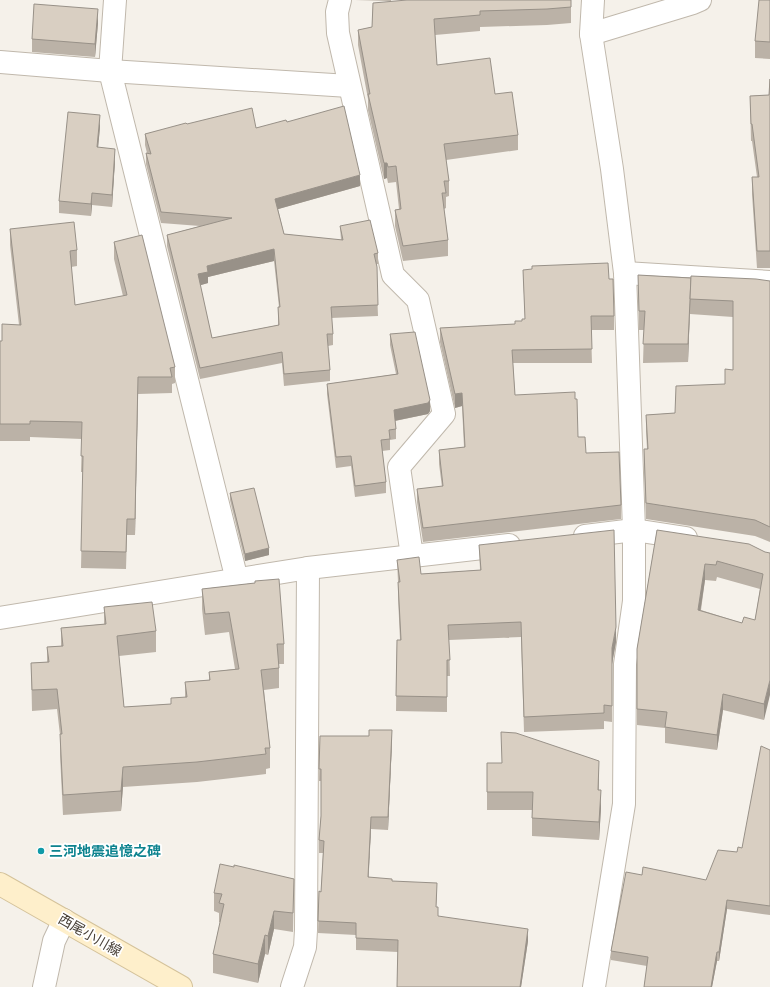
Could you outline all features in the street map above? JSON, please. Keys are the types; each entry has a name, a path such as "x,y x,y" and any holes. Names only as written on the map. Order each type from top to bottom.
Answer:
{"main road":[{"name":"西尾小川線","path":"0,884 181,987"}],"street":[{"path":"115,0 110,71 237,580"},
{"path":"340,0 337,12 338,33 393,275 418,300 444,414 399,467 412,556"},
{"path":"593,0 591,34 612,169 625,273 634,530 634,600 625,664 624,804 594,987"},
{"path":"591,34 700,0"},
{"path":"0,62 110,71 349,86"},
{"path":"625,273 770,282"},
{"path":"563,538 634,530 705,541"},
{"path":"0,618 308,568 531,542"},
{"path":"292,987 305,947 306,930 308,568"},
{"path":"44,987 54,941 64,920"}],"building":[{"path":"407,0 571,0 571,7 480,11 480,15 434,19 437,65 490,58 495,94 512,92 518,135 444,144 449,181 444,181 446,193 442,193 448,240 403,246 395,210 401,209 396,166 388,167 387,163 384,163 368,94 370,94 358,30 372,27 373,3"},
{"path":"759,0 770,0 770,42 755,41"},
{"path":"34,4 98,9 95,44 32,39"},
{"path":"770,79 770,251 757,251 752,177 759,177 751,124 750,96 769,95"},
{"path":"344,106 360,175 275,199 284,234 343,240 340,226 370,220 378,253 374,254 377,267 378,305 331,307 333,334 327,334 330,370 284,374 282,352 200,368 167,235 232,218 161,212 146,153 151,154 145,134 252,108 256,128 286,120 287,122","holes":["274,249 280,307 278,307 279,325 212,338 198,274 208,272 207,266"]},
{"path":"68,112 100,115 97,147 115,149 112,195 92,193 91,204 59,201"},
{"path":"74,222 77,250 70,251 75,305 127,295 114,242 142,235 175,367 170,368 172,377 138,377 135,519 127,519 126,552 81,551 83,456 81,456 82,422 30,421 30,424 0,424 0,341 2,341 2,324 21,325 10,229"},
{"path":"608,263 609,279 613,279 614,316 591,316 592,349 512,350 515,395 575,392 575,399 577,399 578,437 585,437 586,453 619,452 621,505 423,528 417,489 443,486 439,450 465,447 462,393 455,394 440,328 515,324 515,321 522,321 522,319 525,319 523,270 532,269 532,266"},
{"path":"638,275 691,278 688,344 643,344 645,311 639,311"},
{"path":"691,276 770,281 770,527 755,520 646,503 644,449 648,449 646,415 675,413 676,386 725,384 725,369 733,370 733,301 690,299"},
{"path":"415,332 430,400 428,403 394,410 396,429 389,430 390,439 381,440 386,482 355,486 351,456 336,457 327,384 398,374 390,334"},
{"path":"254,488 269,548 245,554 230,493"},
{"path":"614,530 616,627 612,648 612,706 604,705 604,713 524,717 521,622 448,625 450,660 447,660 447,697 396,696 397,640 401,640 398,582 400,582 397,560 419,557 421,574 481,570 479,545"},
{"path":"657,530 749,544 770,553 770,680 764,704 723,694 717,735 665,727 667,712 637,709 637,649","holes":["717,561 763,574 755,620 744,617 742,623 698,610 705,564 716,565"]},
{"path":"279,579 284,644 277,644 279,668 261,670 270,748 265,748 266,754 197,762 123,767 121,791 63,795 60,734 62,734 57,689 32,690 31,663 49,662 47,647 63,646 61,628 106,624 104,607 152,602 156,631 117,636 124,707 171,704 171,698 187,697 185,682 210,680 209,672 239,669 229,612 205,614 202,589"},
{"path":"369,730 392,730 388,817 371,817 368,877 392,879 392,881 437,883 436,907 438,907 438,916 528,929 520,987 397,987 398,940 356,938 356,923 318,921 319,891 321,892 324,841 319,840 321,816 321,769 319,769 320,736 369,736"},
{"path":"501,732 516,733 599,761 598,790 601,790 599,822 532,818 533,792 487,792 487,763 502,763"},
{"path":"761,746 770,750 770,906 727,900 719,952 717,952 711,987 644,987 648,957 611,951 626,872 642,875 643,867 706,880 718,850 737,852 738,847 742,848"},
{"path":"220,864 234,867 234,865 294,879 293,913 274,911 268,936 265,935 258,964 213,954 224,904 219,903 222,894 214,893"}],"place":[{"name":"三河地震追憶之碑","path":"41,851"}]}
